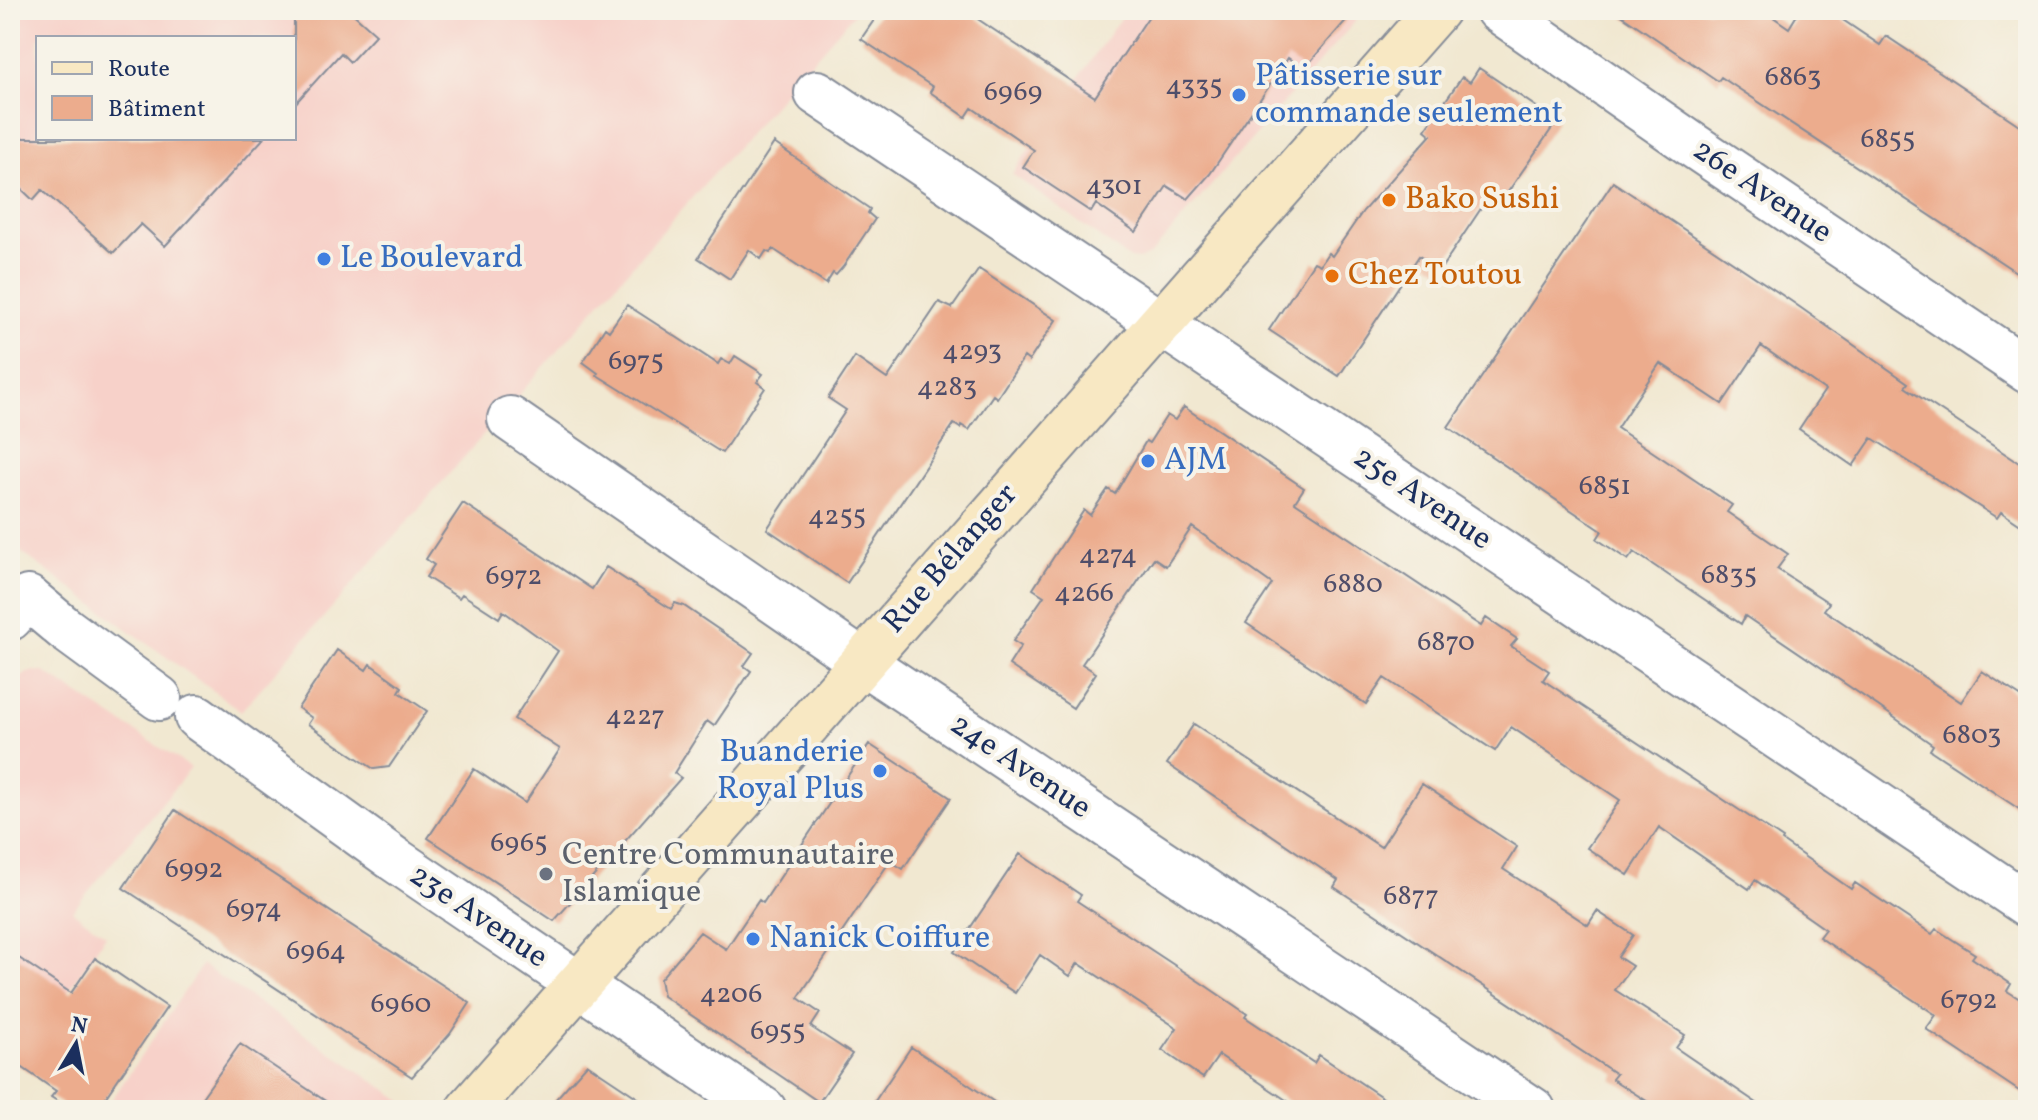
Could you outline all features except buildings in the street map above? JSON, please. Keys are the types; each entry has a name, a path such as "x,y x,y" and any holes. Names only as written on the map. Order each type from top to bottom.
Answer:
{"street":[{"name":"Rue Bélanger","path":"468,1110 1437,10"},
{"name":"26e Avenue","path":"1498,10 2028,371"},
{"name":"25e Avenue","path":"817,93 2028,905"},
{"name":"24e Avenue","path":"510,419 861,661 1533,1110"},
{"name":"23e Avenue","path":"19,608 65,629 578,986 764,1110"}],"shaded area":[{"name":"Le Boulevard","path":"10,10 857,10 241,711 10,544"},
{"path":"1126,10 1365,10 1151,254 1139,260 1130,259 1012,174"},
{"path":"44,672 191,768 72,911 106,935 10,1078 10,688 25,674"},
{"path":"202,965 403,1101 394,1110 105,1110"}],"place":[{"name":"Pâtisserie sur commande seulement","path":"1239,95"},
{"name":"Bako Sushi","path":"1389,200"},
{"name":"Le Boulevard","path":"324,259"},
{"name":"Chez Toutou","path":"1332,276"},
{"name":"AJM","path":"1148,461"},
{"name":"Buanderie Royal Plus","path":"880,771"},
{"name":"Centre Communautaire Islamique","path":"546,874"},
{"name":"Nanick Coiffure","path":"753,939"}]}
